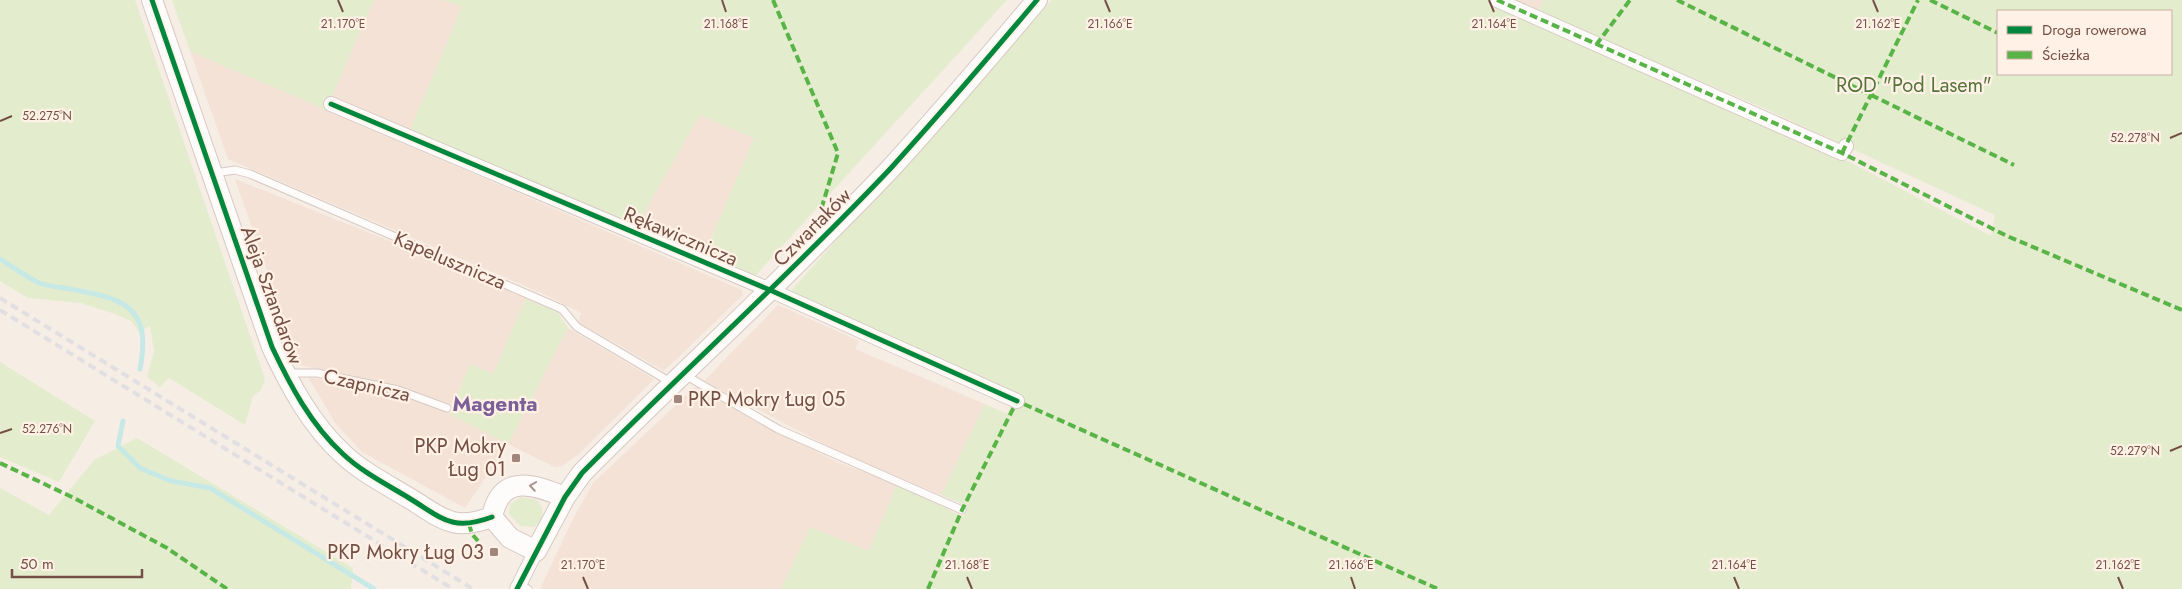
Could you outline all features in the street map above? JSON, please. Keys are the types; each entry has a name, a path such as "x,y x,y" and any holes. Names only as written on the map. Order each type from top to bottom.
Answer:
{"street":[{"name":"Aleja Sztandarów","path":"152,0 272,346 284,373 313,418 342,453 369,474 454,523 476,523 492,517"},
{"name":"Czwartaków","path":"521,587 536,551 566,497 582,473 770,290 890,168 974,76 1037,0"},
{"path":"1497,0 1599,41 1842,153 1846,146"},
{"name":"Rękawicznicza","path":"331,104 770,290 1017,401"},
{"path":"536,551 510,538 492,517 494,504 502,494 512,487 532,485 566,497"}],"lane":[{"name":"Kapelusznicza","path":"212,173 235,170 250,174 516,288 562,309 577,327 678,379 778,428 962,510"},
{"name":"Czapnicza","path":"284,373 317,373 398,390 447,408"}],"shaded area":[{"path":"374,0 444,0 462,7 410,130 331,98"},
{"path":"1512,0 1544,0 1537,11"},
{"path":"190,51 742,290 743,295 664,371 578,322 581,313 546,295 228,159"},
{"path":"700,114 754,138 704,255 636,227"},
{"path":"235,179 527,296 493,375 470,364 453,405 404,388 300,365"},
{"path":"778,305 859,341 855,349 985,404 941,495 843,454 704,381"},
{"path":"568,328 654,379 579,454 562,466 555,467 508,444"},
{"path":"308,377 391,392 450,413 452,416 508,444 465,508 362,452 336,424"},
{"path":"695,387 837,462 897,484 869,551 810,527 781,589 540,589 573,519 593,483"}],"green space":[{"path":"0,0 135,0 265,379 261,390 253,396 245,425 169,378 160,387 147,377 154,351 150,326 139,332 131,321 115,314 81,303 28,298 0,281"},
{"path":"172,0 374,0 326,110 190,51"},
{"path":"444,0 1007,0 754,277 704,255 754,138 700,115 636,227 410,130 462,7"},
{"name":"ROD \"Pod Lasem\"","path":"1052,0 1487,0 1535,19 1842,158 1991,236 1995,215 1768,110 1537,11 1544,0 2182,0 2182,589 781,589 810,527 869,551 897,484 963,517 967,506 941,495 985,404 1007,414 1015,393 789,293"},
{"path":"527,296 557,311 568,328 508,444 452,416 450,413 470,364 493,374"},
{"path":"0,362 95,421 59,482 0,457"},
{"path":"137,438 353,568 351,589 0,589 0,488 49,515 94,460"},
{"path":"521,497 536,500 542,507 542,519 534,527 520,526 509,514 510,504"}],"waterway":[{"path":"0,259 39,283 102,296 128,308 136,317 142,330 143,347 140,369"},
{"path":"123,421 118,446 140,468 171,481 210,488 374,589"}],"railway":[{"path":"0,298 473,589"},
{"path":"0,310 453,589"}],"marked path":[{"path":"773,0 838,153 821,210"},
{"path":"1497,0 1842,153 2007,236 2182,310"},
{"path":"1596,45 1630,0"},
{"path":"1677,0 2014,165"},
{"path":"1842,153 1918,0"},
{"path":"1930,0 1997,33"},
{"path":"928,589 962,510 1017,401 1438,589"},
{"path":"0,463 74,498 167,548 227,589"},
{"path":"469,524 472,534 478,541"}],"cycle path":[{"path":"152,0 272,347 302,404 332,443 350,460 374,478 430,512 448,521 457,523 467,523 492,517"},
{"path":"517,589 565,497 582,473 777,283 891,168 1037,0"},
{"path":"331,104 770,290 1017,401"}],"place":[{"name":"PKP Mokry Ług 05","path":"678,399"},
{"name":"PKP Mokry Ług 01","path":"516,458"},
{"name":"PKP Mokry Ług 03","path":"494,552"}],"district":[{"name":"Magenta","path":"495,404"}]}
